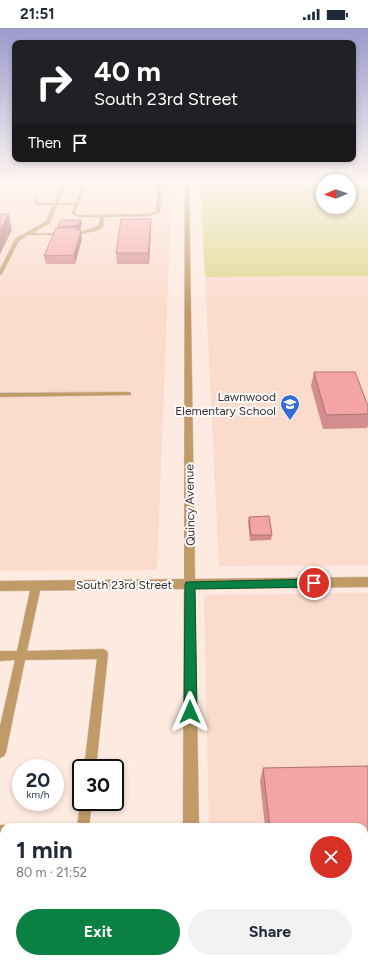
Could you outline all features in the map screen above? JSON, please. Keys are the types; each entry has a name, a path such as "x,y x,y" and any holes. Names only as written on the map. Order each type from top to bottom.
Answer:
{"street":[{"name":"Quincy Avenue","path":"187,226 191,823"},
{"name":"South 23rd Street","path":"0,586 368,582"}],"lane":[{"path":"0,274 17,240 42,226"},
{"path":"28,234 81,233 95,230 100,226"},
{"path":"0,395 129,394"},
{"path":"0,752 36,586"},
{"path":"0,656 103,654 91,759"},
{"path":"83,823 85,811"}],"shaded area":[{"path":"0,226 170,226 157,570 0,571"},
{"path":"202,226 368,226 368,276 205,277"},
{"name":"Lawnwood Elementary School","path":"368,276 368,565 219,566 205,277"},
{"path":"368,593 368,823 209,823 204,595"}],"building":[{"path":"120,226 150,226 148,253 116,253"},
{"path":"56,228 77,228 76,230 81,230 74,255 44,256"},
{"path":"314,372 355,372 368,406 368,414 326,415"},
{"path":"269,516 272,535 251,535 249,517"},
{"path":"368,766 368,823 270,823 263,768"}],"place":[{"name":"Lawnwood Elementary School","path":"290,421"}],"route":[{"path":"190,712 190,585 314,583"}]}
